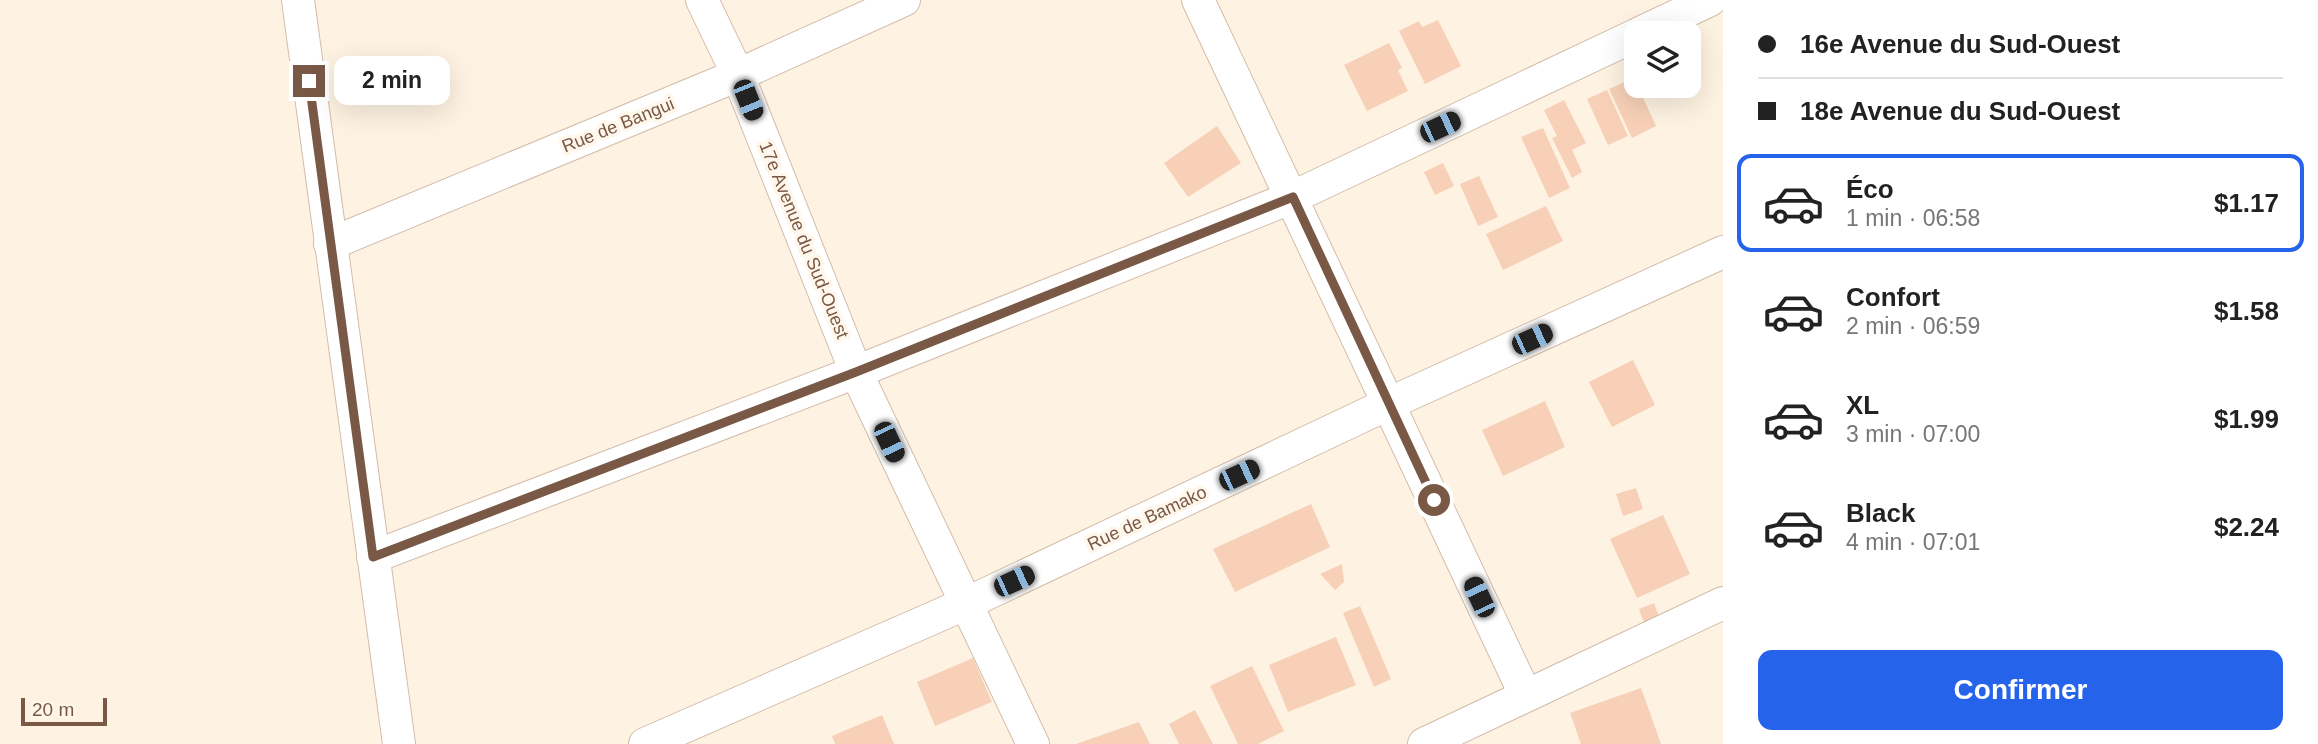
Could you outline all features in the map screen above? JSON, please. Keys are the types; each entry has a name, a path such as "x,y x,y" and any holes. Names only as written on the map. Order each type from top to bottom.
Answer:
{"street":[{"path":"298,0 399,744"},
{"name":"17e Avenue du Sud-Ouest","path":"702,0 738,75 856,372 1033,744"},
{"name":"Rue de Bangui","path":"330,244 738,75 904,0"},
{"path":"1198,0 1525,694"},
{"path":"1666,21 1710,0"},
{"path":"373,557 856,372 1293,197 1624,41"},
{"name":"Rue de Bamako","path":"645,744 965,604 1388,404 1723,252"},
{"path":"1424,744 1525,694 1723,603"}],"building":[{"path":"1438,20 1461,66 1425,84 1399,31 1419,21 1422,27"},
{"path":"1389,43 1402,68 1398,70 1408,91 1367,111 1344,65"},
{"path":"1624,82 1624,98 1643,98 1656,126 1632,138 1609,89"},
{"path":"1607,90 1628,136 1608,145 1587,99"},
{"path":"1564,100 1586,143 1572,150 1582,172 1572,178 1552,138 1557,136 1544,110"},
{"path":"1217,126 1241,163 1188,197 1164,163"},
{"path":"1543,128 1570,188 1549,198 1521,137"},
{"path":"1443,163 1454,186 1435,195 1424,172"},
{"path":"1479,176 1498,217 1478,226 1460,184"},
{"path":"1546,206 1563,241 1503,270 1486,234"},
{"path":"1633,360 1655,405 1612,427 1589,382"},
{"path":"1545,401 1565,447 1503,476 1482,430"},
{"path":"1636,488 1643,509 1623,516 1616,494"},
{"path":"1311,504 1330,547 1235,592 1213,549"},
{"path":"1663,515 1690,574 1637,598 1610,539"},
{"path":"1342,564 1344,582 1335,590 1320,574"},
{"path":"1654,603 1659,617 1644,623 1639,609"},
{"path":"1360,606 1391,679 1374,687 1343,613"},
{"path":"1336,637 1356,685 1288,712 1269,665"},
{"path":"973,658 992,702 935,726 917,682"},
{"path":"1252,666 1284,731 1258,744 1238,744 1210,686"},
{"path":"1641,688 1661,744 1581,744 1570,713"},
{"path":"1195,710 1213,744 1179,744 1169,724"},
{"path":"882,715 894,744 835,744 832,736"},
{"path":"1139,722 1150,744 1076,744"}],"route":[{"path":"309,81 373,557 856,372 1293,197 1434,500"}]}
